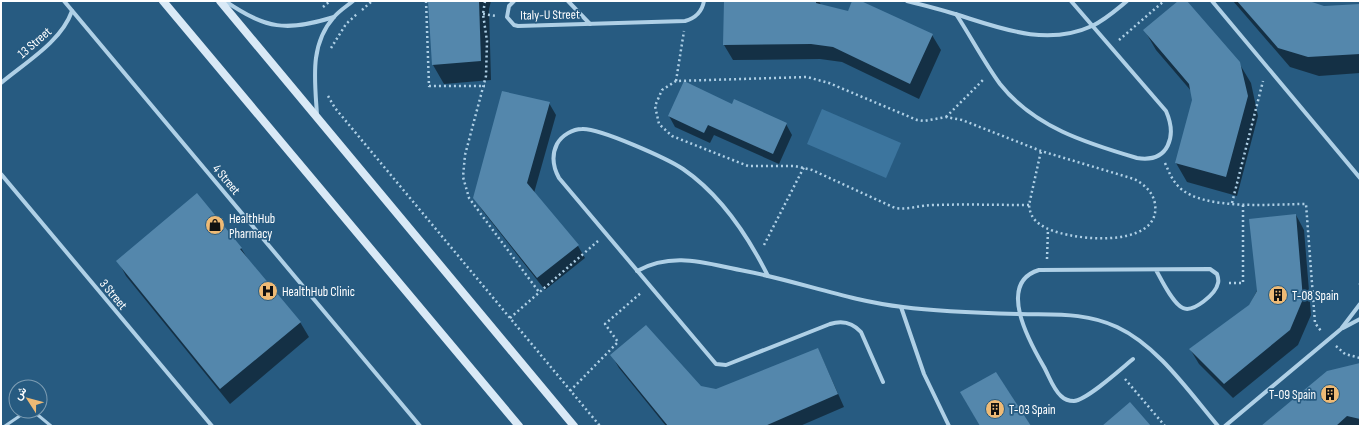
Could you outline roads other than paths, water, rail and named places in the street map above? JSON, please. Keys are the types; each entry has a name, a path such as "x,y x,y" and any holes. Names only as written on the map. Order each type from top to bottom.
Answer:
{"street":[{"name":"4 Street","path":"64,1 420,426"},
{"path":"163,1 519,426"},
{"path":"220,1 574,426"},
{"path":"225,1 249,16 269,25 302,25 334,17"},
{"path":"317,119 314,72 315,57 319,43 334,17 353,1"},
{"name":"Italy-U Street","path":"514,1 508,6 508,17 514,25 518,26 685,21 691,19 699,12 704,1"},
{"name":"Italy-U Street","path":"568,1 590,24"},
{"path":"907,1 956,14 990,26 1032,36 1066,34 1092,26 1127,1"},
{"path":"956,14 1000,84 1021,106 1045,124 1059,131 1137,158 1150,159 1161,154 1168,146 1171,137 1170,123 1166,111 1071,1"},
{"path":"1212,1 1360,178"},
{"name":"13 Street","path":"1,83 56,37 68,21 72,11"},
{"path":"768,276 758,256 736,222 716,198 698,180 684,170 653,153 597,131 583,129 576,130 558,141 553,155 555,170 559,178 716,364 726,366 830,324 843,322 856,326 861,332 883,382"},
{"name":"3 Street","path":"1,174 212,426"},
{"path":"637,271 650,264 662,261 685,260 768,276 876,303 902,307 1020,314 1076,314 1104,322 1129,333 1152,350 1218,426"},
{"path":"1133,358 1084,398 1073,401 1063,398 1056,390 1026,335 1020,314 1019,293 1023,280 1033,272 1046,270 1210,269 1217,274 1218,283 1217,287 1197,307 1193,309 1184,309 1176,304 1156,270"},
{"path":"1341,329 1360,304"},
{"path":"902,307 924,374 949,426"},
{"path":"1225,426 1341,329 1360,319"}],"lane":[{"path":"5,426 15,419"},
{"path":"43,419 51,426"}],"place":[{"name":"HealthHub Pharmacy","path":"215,225"},
{"name":"HealthHub Clinic","path":"268,291"},
{"name":"T-08 Spain","path":"1278,295"},
{"name":"T-09 Spain","path":"1330,394"},
{"name":"T-03 Spain","path":"995,409"}]}
